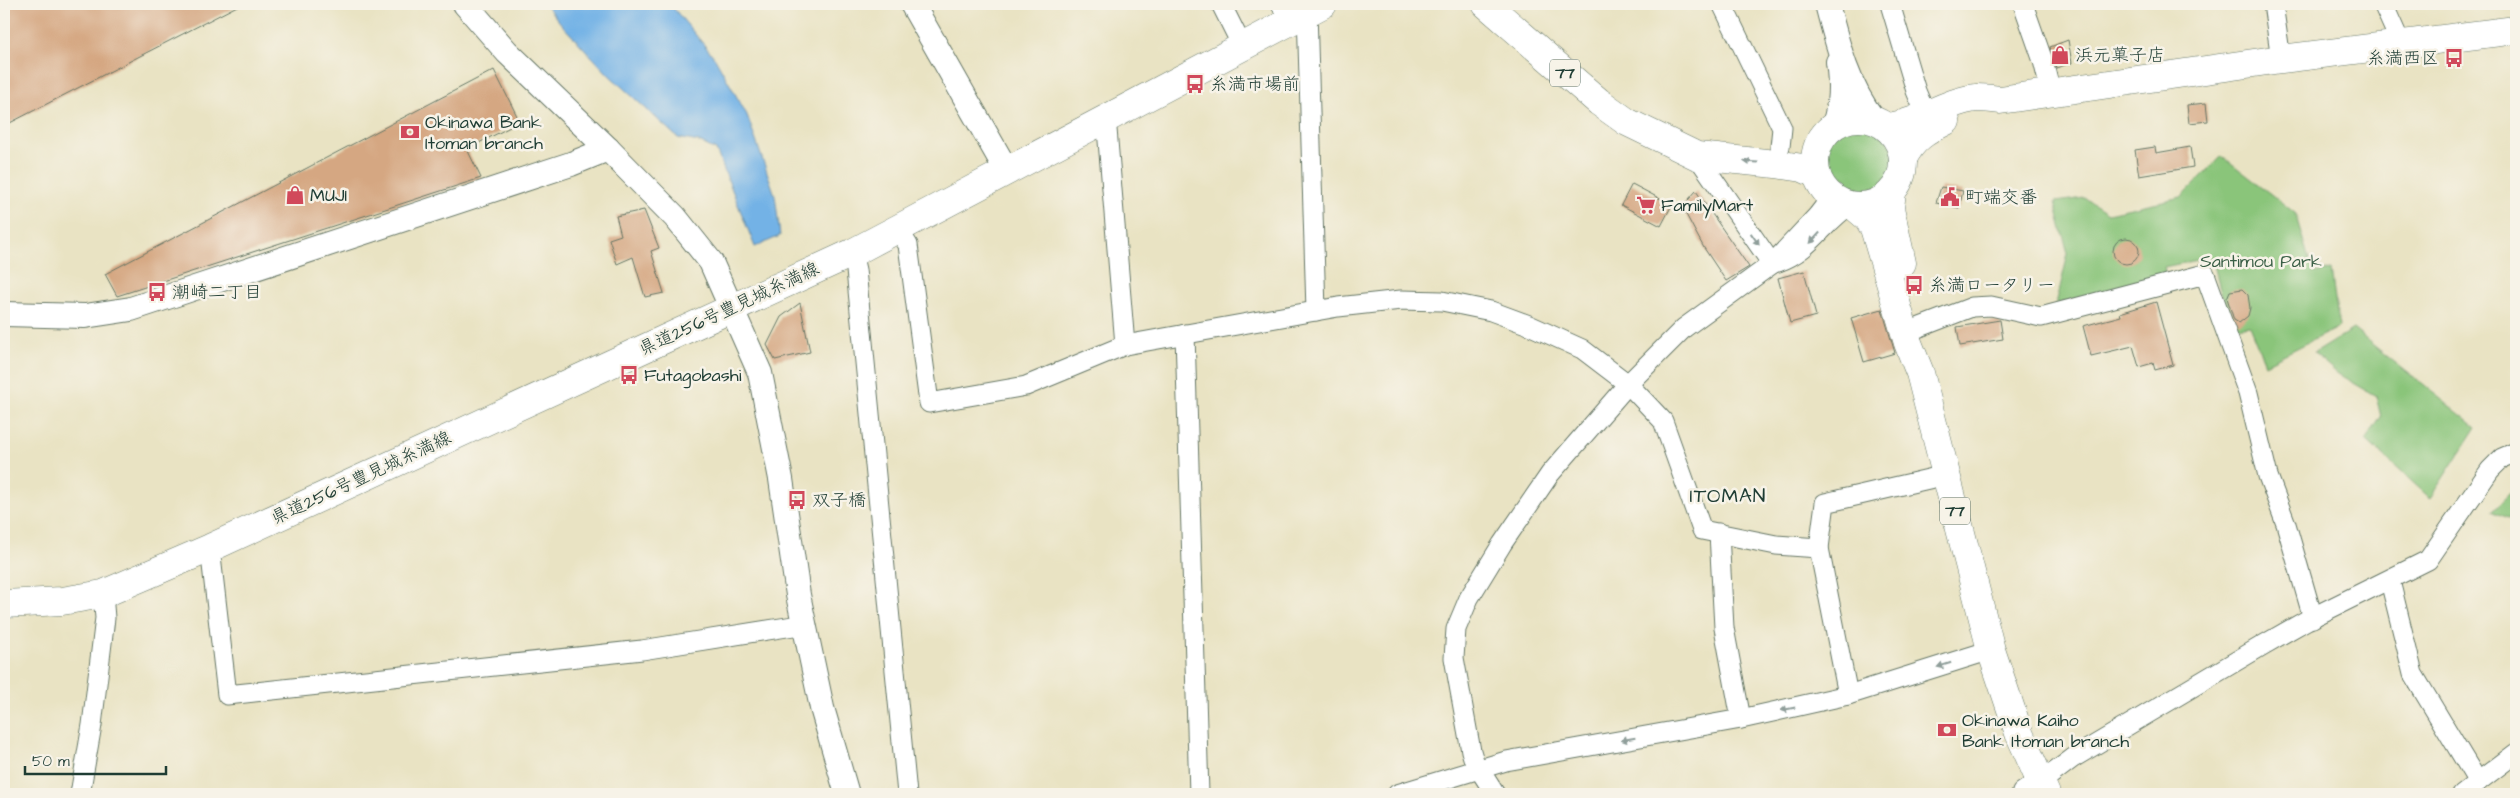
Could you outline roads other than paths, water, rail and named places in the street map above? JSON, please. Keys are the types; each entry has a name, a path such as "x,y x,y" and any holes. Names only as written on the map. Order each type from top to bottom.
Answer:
{"main road":[{"name":"77","path":"1486,4 1599,102 1627,122 1697,156 1803,168 1868,218 1874,228 1908,344 1920,372"},
{"name":"県道256号豊見城糸満線","path":"4,604 62,601 103,594 210,548 852,252 1242,46 1300,10"},
{"path":"1881,124 1899,126 1977,98 2000,100 2281,59 2516,30"},
{"path":"1903,159 1908,147 1921,134 1954,117 1980,110 2000,100"},
{"name":"77","path":"1650,133 1780,147 1826,135 1847,118 1861,117 1881,124"},
{"path":"1881,124 1900,147 1903,159"},
{"path":"1826,135 1814,160 1837,195 1871,204 1892,191"},
{"name":"77","path":"1903,159 1902,170 1892,191 1890,208 1915,329 1920,372 1990,650 2037,791"}],"street":[{"path":"465,4 483,27 507,52 608,149 675,217 711,262 760,373 782,479 798,595 806,624 822,708 847,794"},
{"path":"912,4 1006,171"},
{"path":"1221,4 1242,46"},
{"path":"1722,4 1782,128 1780,147"},
{"path":"1827,4 1856,93 1881,124"},
{"path":"1890,4 1916,91 1926,115"},
{"path":"2023,4 2043,61 2051,93"},
{"path":"2273,4 2281,59"},
{"path":"2383,4 2401,44"},
{"path":"1300,10 1316,311"},
{"path":"1826,135 1838,114 1840,96 1834,30"},
{"path":"1106,117 1125,345"},
{"path":"4,314 85,316 131,309 571,164 608,149"},
{"path":"1697,156 1772,264"},
{"path":"1495,794 1471,751 1454,658 1456,629 1480,579 1550,474 1628,384 1684,328 1772,264 1802,250 1836,214 1837,195"},
{"path":"898,229 908,245 929,403 1026,386 1125,345 1276,316 1401,300 1442,301 1491,311 1529,324 1582,349 1628,384 1663,421 1702,530 1776,546 1819,548"},
{"path":"852,252 856,270 907,794"},
{"path":"1915,329 1972,307 1991,306 2041,316 2205,274 2248,393 2268,476 2286,524 2313,618"},
{"path":"1185,334 1199,794"},
{"path":"2037,791 2073,758 2313,618 2390,581 2428,560 2490,470 2502,458 2516,452"},
{"path":"1848,695 1819,548 1825,503 1946,475"},
{"path":"1719,534 1724,628 1741,719"},
{"path":"210,548 227,696 642,650 806,624"},
{"path":"2390,581 2413,674 2478,782"},
{"path":"80,794 92,725 106,618 103,594"},
{"path":"1397,794 1542,754 1741,719 1848,695 1990,650"},
{"path":"2462,794 2516,752"}],"water":[{"path":"545,4 670,4 715,58 747,115 775,195 780,236 755,247 716,150 699,142 678,138 610,76"}],"place":[{"name":"浜元菓子店","path":"2060,55"},
{"name":"糸満西区","path":"2454,58"},
{"name":"糸満市場前","path":"1195,84"},
{"name":"Okinawa Bank Itoman branch","path":"410,132"},
{"name":"MUJI","path":"295,195"},
{"name":"町端交番","path":"1950,197"},
{"name":"FamilyMart","path":"1646,205"},
{"name":"糸満ロータリー","path":"1914,285"},
{"name":"潮崎二丁目","path":"157,292"},
{"name":"Futagobashi","path":"629,375"},
{"name":"双子橋","path":"797,500"},
{"name":"Okinawa Kaiho Bank Itoman branch","path":"1947,730"}],"district":[{"name":"ITOMAN","path":"1728,496"}],"park label":[{"name":"Santimou Park","path":"2261,261"}]}
